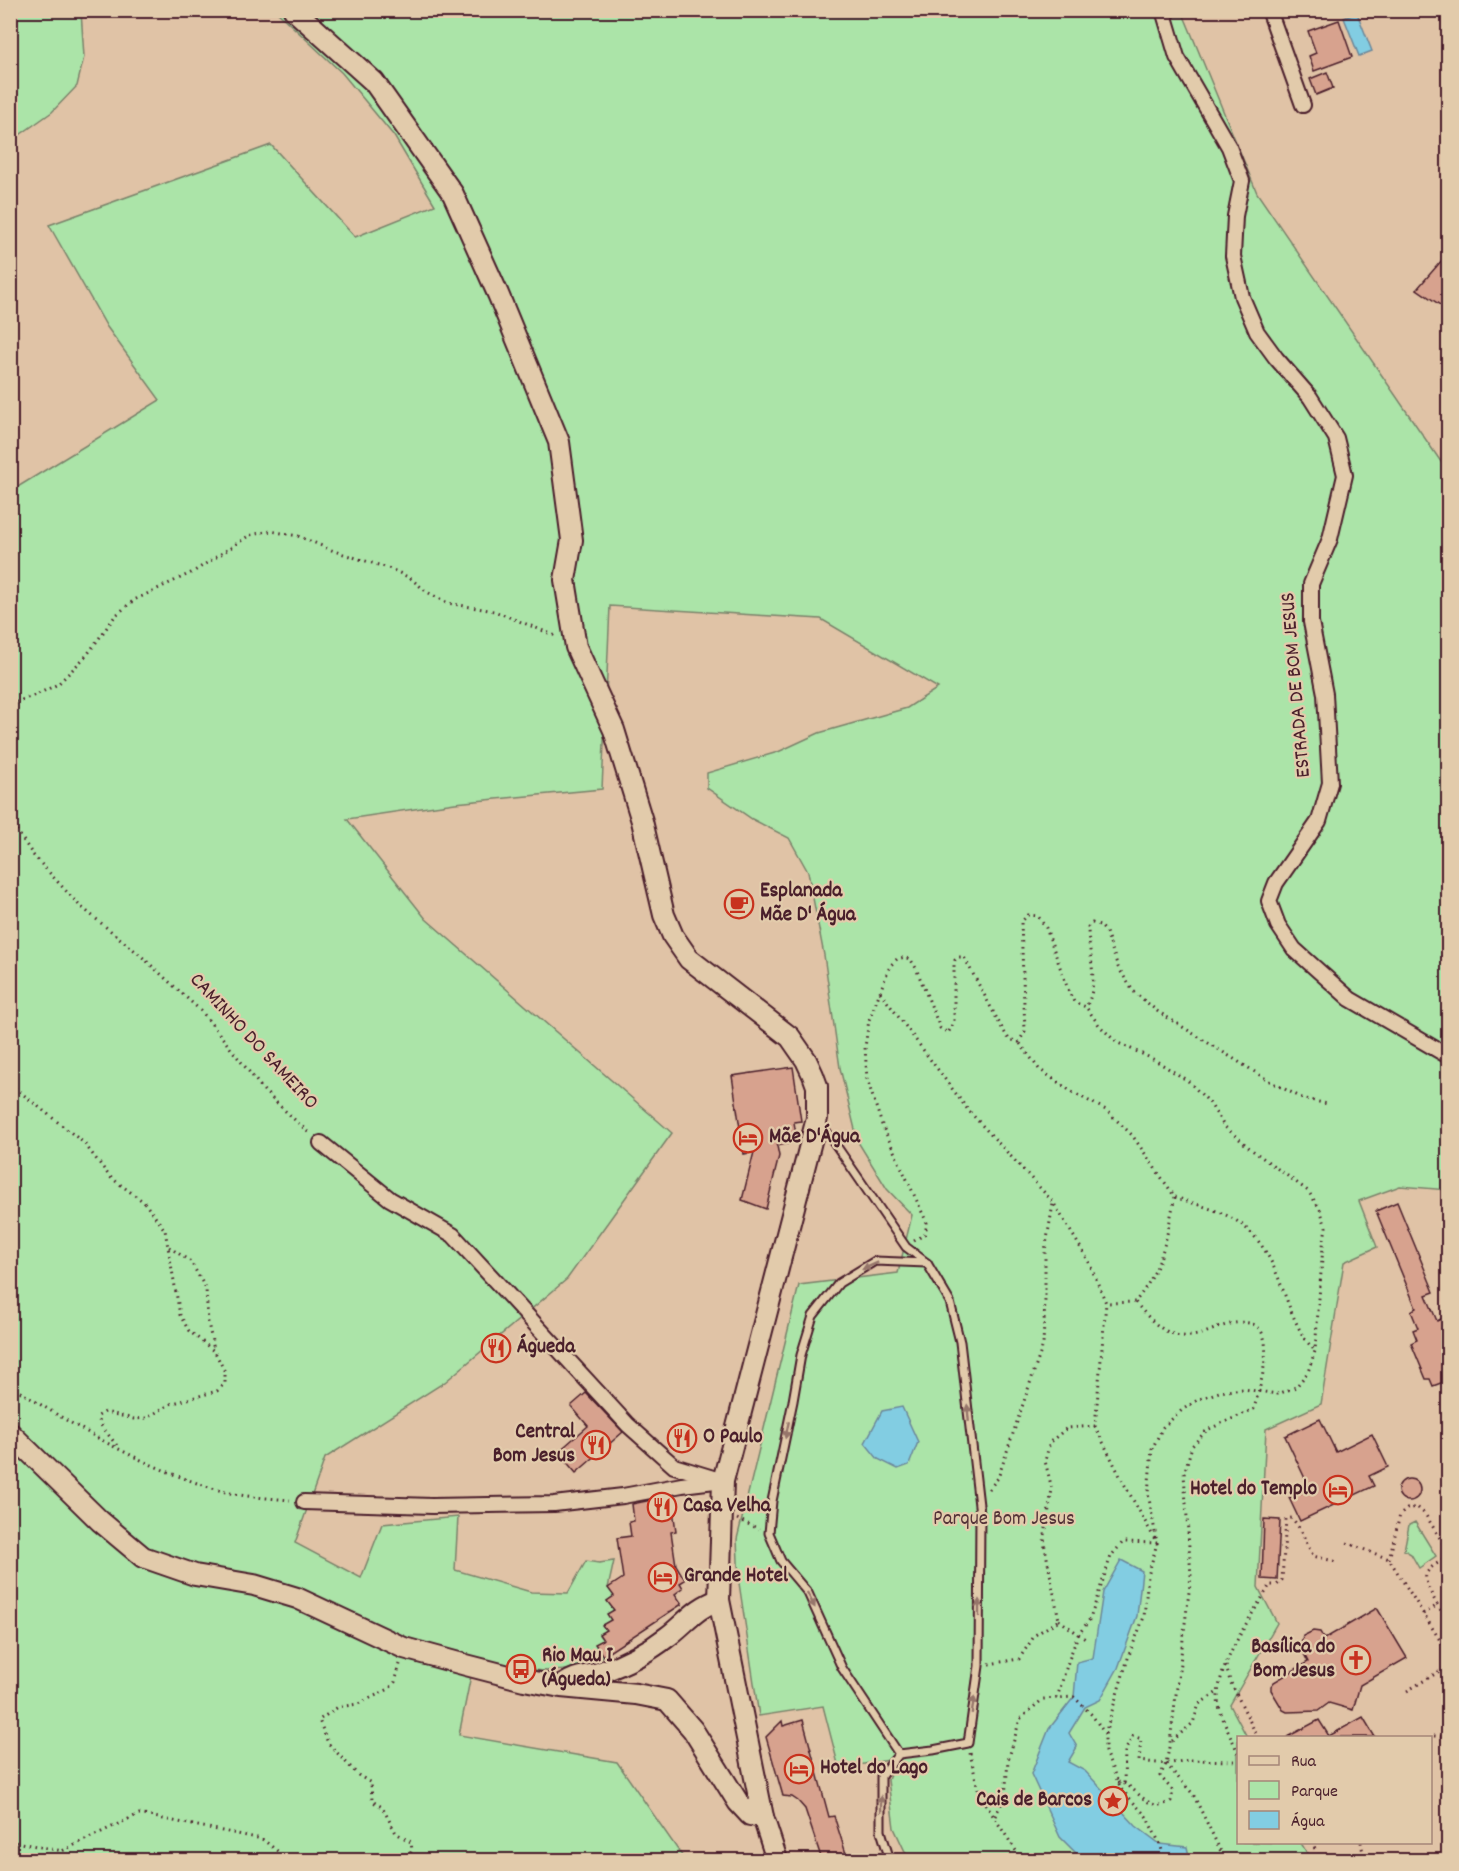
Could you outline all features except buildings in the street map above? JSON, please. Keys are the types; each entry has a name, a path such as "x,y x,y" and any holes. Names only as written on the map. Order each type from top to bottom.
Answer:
{"main road":[{"path":"294,10 374,82 453,194 498,294 559,442 572,540 565,580 576,647 614,730 642,821 664,915 673,936 689,959 790,1037 813,1075 818,1097 817,1118 723,1481 718,1600 763,1816 777,1860"},
{"path":"10,1433 100,1521 143,1557 195,1575 254,1585 297,1598 404,1648 524,1680 561,1687 636,1694 667,1700 693,1730 738,1802 750,1815 763,1816"},
{"path":"561,1687 574,1678 600,1673 630,1659 666,1638 704,1605 718,1600"}],"street":[{"name":"ESTRADA DE BOM JESUS","path":"1163,10 1178,57 1229,147 1242,181 1235,216 1233,256 1242,297 1257,332 1310,397 1336,438 1346,475 1330,539 1311,584 1311,622 1325,694 1330,783 1319,821 1276,883 1269,901 1278,925 1294,949 1350,999 1449,1056"},
{"path":"1269,10 1303,105"},
{"path":"321,1143 390,1199 453,1235 628,1425 674,1466 723,1481"},
{"path":"304,1502 432,1506 554,1504 723,1481"}],"lane":[{"path":"817,1118 906,1247 927,1263 950,1302 960,1342 979,1502 978,1666 968,1743 899,1754 881,1776 881,1831 890,1860"},
{"path":"899,1754 842,1668 808,1593 782,1561 769,1533 772,1501 801,1355 813,1316 839,1283 875,1262 927,1263"}],"path":[{"path":"10,704 58,684 87,654 115,616 134,600 193,573 250,535 271,531 298,536 334,551 391,569 410,578 427,592 448,603 494,611 550,633 576,647"},
{"name":"CAMINHO DO SAMEIRO","path":"10,820 33,855 79,905 139,954 202,1012 265,1092 321,1143"},
{"path":"1019,1042 1025,1031 1021,922 1028,915 1038,916 1046,928 1074,1002 1086,1007 1099,1025 1116,1042 1155,1060 1188,1081 1209,1102 1224,1126 1252,1150 1308,1191 1320,1209 1326,1227 1315,1351 1308,1372 1296,1387 1278,1394 1243,1389 1219,1392 1199,1399 1163,1427 1152,1449 1148,1493 1157,1543 1148,1576 1144,1617 1129,1655 1105,1734 1105,1752 1118,1782 1146,1816 1165,1860"},
{"path":"1086,1007 1092,996 1094,984 1088,934 1088,927 1092,923 1100,925 1106,932 1118,967 1133,991 1157,1011 1271,1082 1302,1098 1327,1104"},
{"path":"897,1232 906,1242 913,1242 925,1234 927,1223 882,1125 867,1080 865,1047 869,1020 890,966 897,959 905,957 911,960 940,1028 948,1033 954,1023 954,964 959,957 964,957 1009,1039 1019,1042 1039,1069 1072,1092 1106,1110 1132,1135 1175,1197 1224,1214 1247,1229 1264,1250 1282,1283 1301,1334 1315,1351"},
{"path":"879,991 968,1110 1053,1202 1088,1260 1106,1303 1095,1426 1157,1543"},
{"path":"10,1084 84,1143 110,1177 144,1202 165,1230 180,1315 189,1331 215,1352"},
{"path":"1106,1303 1135,1302 1149,1285 1158,1267 1175,1197"},
{"path":"979,1502 998,1478 1043,1345 1045,1251 1053,1202"},
{"path":"118,1447 100,1424 98,1416 105,1412 134,1419 147,1418 170,1404 217,1391 225,1383 225,1372 215,1352 208,1323 206,1289 190,1262 169,1247"},
{"path":"1118,1782 1124,1783 1146,1802 1165,1805 1172,1801 1173,1791 1160,1776 1166,1764 1170,1742 1191,1576 1184,1474 1192,1446 1207,1430 1254,1409 1266,1349 1264,1333 1256,1324 1243,1321 1224,1325 1203,1334 1183,1337 1165,1331 1148,1318 1135,1302"},
{"path":"10,1385 47,1409 154,1467 224,1492 304,1502"},
{"path":"1088,1641 1059,1620 1044,1542 1052,1489 1046,1461 1050,1442 1067,1428 1095,1426"},
{"path":"1389,1559 1400,1515 1407,1509 1417,1507 1425,1514 1449,1551"},
{"path":"722,1512 769,1533"},
{"path":"1237,1748 1219,1704 1220,1680 1233,1647 1270,1585 1277,1585 1282,1580 1286,1519 1292,1518 1313,1556 1338,1562"},
{"path":"1057,1698 1078,1635 1090,1619 1111,1556 1123,1542 1157,1543"},
{"path":"1347,1543 1389,1559 1449,1653"},
{"path":"1449,1557 1434,1565 1426,1574 1425,1581 1449,1622"},
{"path":"1423,1614 1438,1605"},
{"path":"978,1666 1019,1659 1035,1635 1059,1620"},
{"path":"404,1648 395,1682 389,1689 358,1704 339,1707 319,1720 328,1743 358,1775 371,1783 372,1801 382,1807 396,1833 411,1842 412,1850 407,1860"},
{"path":"1226,1665 1230,1682 1257,1736"},
{"path":"1407,1691 1449,1666"},
{"path":"1170,1742 1193,1723 1199,1704 1219,1691"},
{"path":"994,1816 1005,1797 1008,1761 1020,1719 1043,1699 1074,1696 1105,1734"},
{"path":"1124,1783 1125,1751 1133,1736 1141,1739 1139,1761 1166,1764 1190,1760 1237,1761"},
{"path":"1434,1736 1449,1737"},
{"path":"968,1743 979,1794 1023,1860"},
{"path":"1166,1764 1193,1794 1225,1860"},
{"path":"10,1840 62,1851 139,1814 262,1839 289,1860"},
{"path":"1360,1844 1364,1858"}],"green space":[{"path":"11,10 81,11 84,57 77,86 52,112 11,141"},
{"name":"Parque Bom Jesus","path":"276,11 1182,11 1257,193 1448,472 1448,1190 1400,1186 1359,1201 1377,1247 1344,1262 1321,1404 1266,1429 1258,1587 1277,1623 1230,1705 1246,1736 1237,1736 1237,1844 1302,1844 1307,1853 1307,1860 909,1860 894,1828 888,1780 896,1759 839,1768 823,1706 759,1716 739,1583 737,1539 799,1285 898,1273 912,1215 887,1189 858,1142 840,1068 824,955 808,872 789,838 752,819 707,788 707,773 778,752 819,733 907,708 938,688 821,619 610,606 602,789 455,803 347,819 426,919 672,1133 567,1279 445,1382 325,1458 295,1543 361,1578 382,1524 458,1517 455,1570 531,1592 568,1593 586,1561 599,1563 614,1561 608,1588 614,1596 607,1601 614,1610 611,1620 603,1625 606,1630 599,1635 603,1640 596,1644 603,1656 589,1664 558,1671 525,1669 478,1659 470,1680 459,1735 617,1762 685,1860 11,1860 11,491 160,400 107,327 49,225 271,145 355,237 435,205 394,136 342,73"},
{"path":"1415,1522 1436,1556 1419,1568 1411,1554 1404,1550 1409,1525"}],"water":[{"path":"1357,13 1372,51 1359,56 1344,18"},
{"path":"902,1407 918,1442 909,1465 898,1469 878,1459 865,1443 882,1411"},
{"path":"1121,1560 1142,1571 1137,1616 1118,1668 1100,1700 1085,1707 1069,1733 1077,1747 1068,1762 1085,1771 1136,1826 1160,1844 1187,1847 1190,1860 1083,1860 1060,1837 1031,1774 1049,1729 1074,1697 1077,1662 1093,1658 1103,1592"}],"place":[{"name":"Esplanada Mãe D' Água","path":"739,904"},
{"name":"Mãe D'Água","path":"748,1138"},
{"name":"Águeda","path":"496,1348"},
{"name":"O Paulo","path":"682,1438"},
{"name":"Central Bom Jesus","path":"596,1445"},
{"name":"Hotel do Templo","path":"1338,1490"},
{"name":"Casa Velha","path":"662,1507"},
{"name":"Grande Hotel","path":"663,1577"},
{"name":"Basílica do Bom Jesus","path":"1356,1660"},
{"name":"Rio Mau I (Águeda)","path":"521,1669"},
{"name":"Hotel do Lago","path":"799,1769"},
{"name":"Cais de Barcos","path":"1113,1801"}]}
